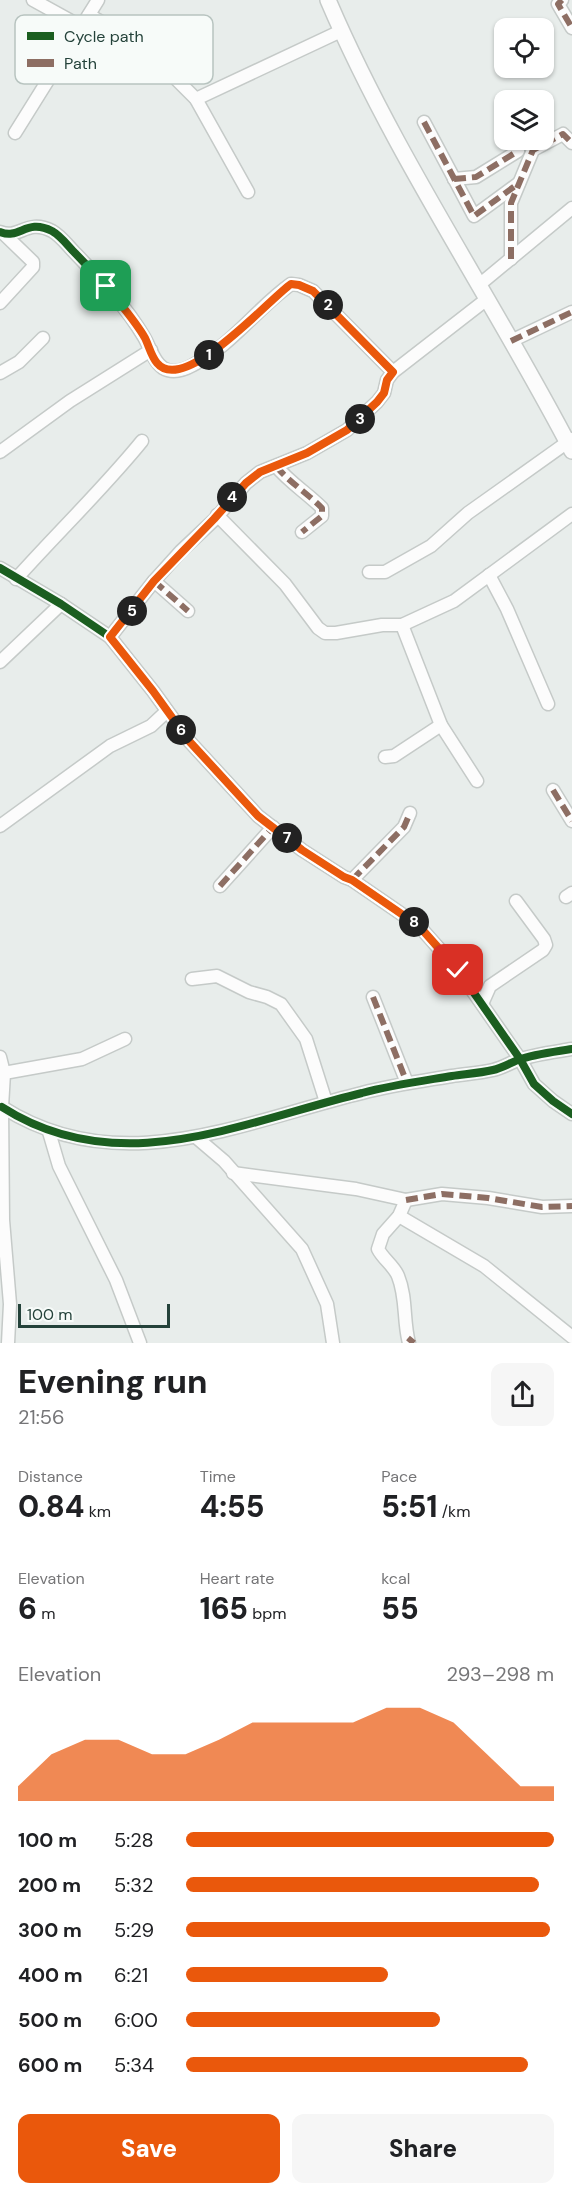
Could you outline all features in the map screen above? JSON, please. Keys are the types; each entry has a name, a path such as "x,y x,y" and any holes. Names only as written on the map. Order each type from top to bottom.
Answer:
{"street":[{"path":"33,0 60,15"},
{"path":"89,15 99,0"},
{"path":"328,0 352,56 418,178 570,444 468,513 431,546 385,572 369,572"},
{"path":"562,0 558,4 572,28"},
{"path":"196,99 341,31"},
{"path":"15,133 46,84"},
{"path":"181,84 196,99 248,192"},
{"path":"424,123 474,216 519,183"},
{"path":"511,259 511,202 533,150 562,134 572,143"},
{"path":"454,178 476,177 518,151"},
{"path":"479,285 572,208"},
{"path":"2,233 13,234 33,226 43,227 55,233 106,286 144,337 157,364 166,369 175,372 193,365 212,353 291,284 313,291 393,372"},
{"path":"0,303 33,267 33,262 2,233"},
{"path":"110,637 154,581 246,483 260,472 307,453 347,430 377,402 384,393 387,380 393,372 487,299"},
{"path":"511,341 572,312"},
{"path":"0,373 19,362 43,338"},
{"path":"0,452 52,413 151,350"},
{"path":"16,579 59,531 113,477 142,441"},
{"path":"276,466 284,476 305,491 322,508 322,516 302,532"},
{"path":"217,515 285,584 318,628 325,633 336,633 382,625 402,625 454,602 572,514"},
{"path":"0,568 61,604 110,637 189,741 258,816 302,850 352,880 419,926 458,970 520,1059 534,1084 572,1114"},
{"path":"489,575 507,609 548,704"},
{"path":"154,581 188,611"},
{"path":"0,662 61,604"},
{"path":"402,625 441,725 477,781"},
{"path":"0,826 110,746 151,726 167,711"},
{"path":"385,757 394,756 441,725"},
{"path":"553,790 572,820"},
{"path":"352,880 404,827 410,813"},
{"path":"220,886 273,827"},
{"path":"482,1004 490,986 543,950 546,945 516,901"},
{"path":"192,979 217,976 249,992 281,1004 306,1039 326,1102"},
{"path":"373,997 407,1083"},
{"path":"4,1073 82,1059 125,1039"},
{"path":"2,1107 21,1120 48,1132 79,1139 125,1144 197,1138 326,1102 407,1083 493,1070 520,1059 572,1048"},
{"path":"0,1057 4,1073 1,1126 3,1265 10,1304 9,1343"},
{"path":"48,1132 59,1166 116,1280 140,1343"},
{"path":"197,1138 224,1161 302,1249 327,1304 333,1343"},
{"path":"233,1173 356,1189 406,1200 442,1194 488,1198 542,1207 572,1206"},
{"path":"406,1200 399,1216 384,1234 378,1249 397,1273 404,1292 404,1321 410,1341"},
{"path":"399,1216 484,1266 572,1337"}],"marked path":[{"path":"562,0 558,4 572,28"},
{"path":"424,122 474,216 519,183"},
{"path":"511,259 511,203 533,150 563,134 572,143"},
{"path":"454,179 476,177 518,151"},
{"path":"511,341 572,312"},
{"path":"276,466 322,508 322,516 302,532"},
{"path":"154,581 188,611"},
{"path":"553,790 572,821"},
{"path":"352,880 404,827 410,813"},
{"path":"220,886 273,827"},
{"path":"373,997 407,1083"},
{"path":"406,1200 442,1194 488,1198 542,1207 572,1206"},
{"path":"408,1338 414,1343"}],"cycle path":[{"path":"0,232 7,234 36,227 52,231 121,304 144,337 157,362 167,370 175,371 190,367 220,348 291,284 313,291 393,372"},
{"path":"0,568 61,604 110,637 189,741 258,816 302,850 352,880 419,926 458,970 520,1059 534,1084 572,1114"},
{"path":"2,1107 46,1129 91,1141 136,1143 181,1139 226,1130 373,1090 488,1071 531,1056 572,1049"}],"route":[{"path":"106,286 144,337 157,364 175,372 193,365 212,353 291,284 313,291 393,372 387,380 384,393 377,402 347,430 307,453 260,472 246,483 154,581 132,612 110,637 189,741 258,816 302,850 352,880 419,926 458,970"}]}
